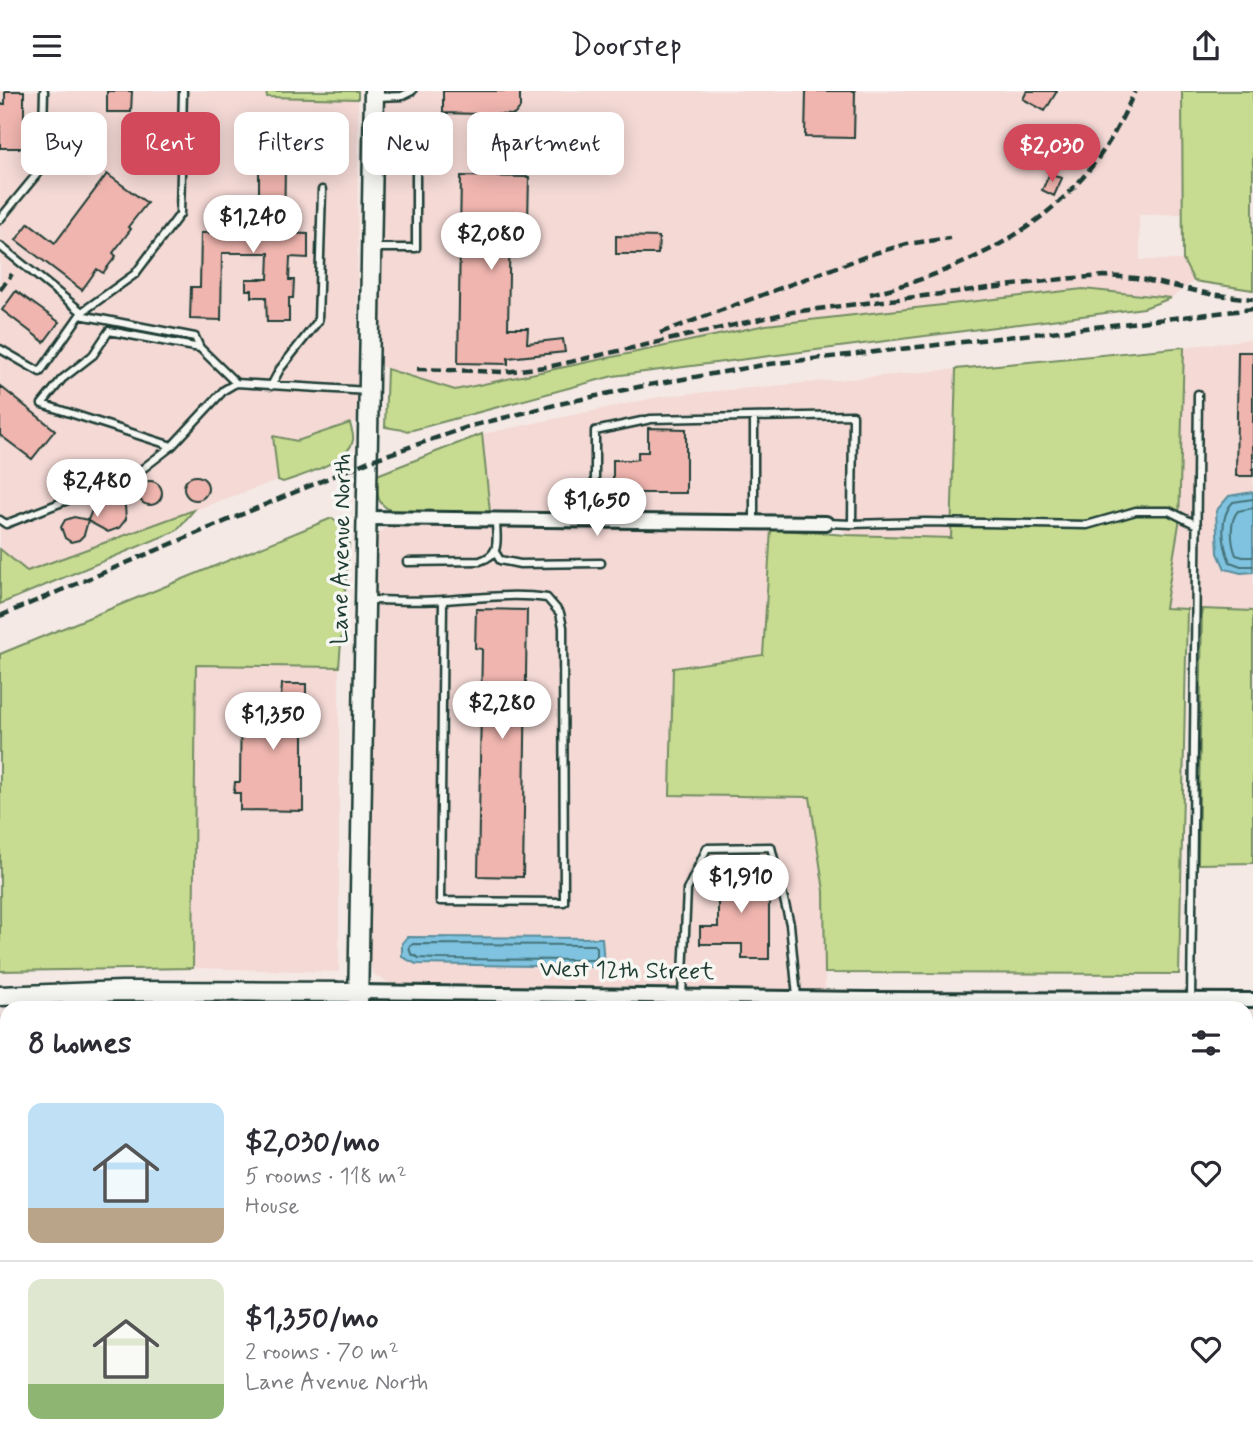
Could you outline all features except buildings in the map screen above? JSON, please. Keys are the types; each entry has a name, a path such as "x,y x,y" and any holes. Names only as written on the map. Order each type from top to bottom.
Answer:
{"main road":[{"name":"Lane Avenue North","path":"374,94 374,112"},
{"name":"Lane Avenue North","path":"358,1000 373,175"},
{"name":"West 12th Street","path":"0,996 122,991 358,1000"}],"street":[{"path":"368,518 826,523"},
{"name":"West 12th Street","path":"358,1000 522,1001 682,996 900,1001"},
{"name":"West 12th Street","path":"1138,1001 1253,1000"}],"lane":[{"path":"0,219 42,168 44,91"},
{"path":"0,349 40,372 81,313 135,274 180,214 183,91"},
{"path":"374,94 402,96 412,91"},
{"path":"372,248 415,248 416,175"},
{"path":"271,386 279,369 318,321 322,190"},
{"path":"0,246 81,313 195,337 200,348 236,383"},
{"path":"172,446 42,404 62,379 93,355 109,331 200,348"},
{"path":"0,520 6,524 137,473 172,446 224,390 236,383 369,391"},
{"path":"1191,1000 1198,394"},
{"path":"595,521 595,431 651,419 853,415 852,524"},
{"path":"754,417 754,523"},
{"path":"826,523 1087,525 1136,511 1169,511 1197,525"},
{"path":"407,562 480,561 491,558 495,552 496,520"},
{"path":"495,552 500,560 520,564 601,563"},
{"path":"366,600 531,596 547,598 560,613 563,627 564,902 440,901 443,600"},
{"path":"682,996 687,890 706,848 771,847 790,924 797,997"}],"shaded area":[{"path":"0,91 266,91 268,97 358,99 357,421 297,441 273,436 278,480 26,571 0,549"},
{"path":"382,91 1182,91 1183,214 1139,215 1140,260 1183,260 1194,281 1171,298 1083,289 766,325 455,390 380,366 381,175 453,175 453,112 382,112"},
{"path":"1253,339 1253,492 1229,496 1216,511 1218,552 1241,573 1253,572 1253,611 1165,608 1179,524 1184,347"},
{"path":"956,369 952,538 846,535 834,517 490,512 482,434 664,396"},
{"path":"388,525 771,529 763,655 670,795 810,796 824,891 825,990 395,984 374,974 369,963 378,535"},
{"path":"196,665 339,667 339,972 193,968"}],"green space":[{"path":"266,91 358,91 358,99 267,97"},
{"path":"1182,91 1253,91 1253,290 1194,281 1183,260"},
{"path":"1083,289 1171,298 1144,308 613,376 409,431 385,427 387,369 455,390 766,325"},
{"path":"1184,347 1179,524 1165,608 1187,609 1179,974 825,973 824,891 810,797 670,795 673,668 763,655 771,529 846,535 951,538 956,369"},
{"path":"350,423 353,440 343,455 312,472 283,482 278,480 273,436 297,441"},
{"path":"482,434 490,512 396,513 381,503 377,494 377,475"},
{"path":"194,510 176,531 0,604 0,549 27,571"},
{"path":"332,518 350,530 339,667 196,665 193,968 0,971 0,654"},
{"path":"1202,609 1253,611 1253,863 1198,864"}],"water":[{"path":"1253,492 1253,572 1241,573 1225,569 1218,553 1216,511 1229,496"},
{"path":"407,937 602,938 604,964 599,967 416,964 402,957 402,943"}],"railway":[{"path":"870,294 965,262 1024,229 1075,187 1096,161 1135,91"},
{"path":"660,333 875,253 907,244 950,238"},
{"path":"0,290 12,274"},
{"path":"417,369 505,372 552,366 792,312 1063,279 1104,276 1136,278 1210,294 1253,299"},
{"path":"0,616 369,461 471,426 559,404 769,364 1253,309"}]}
